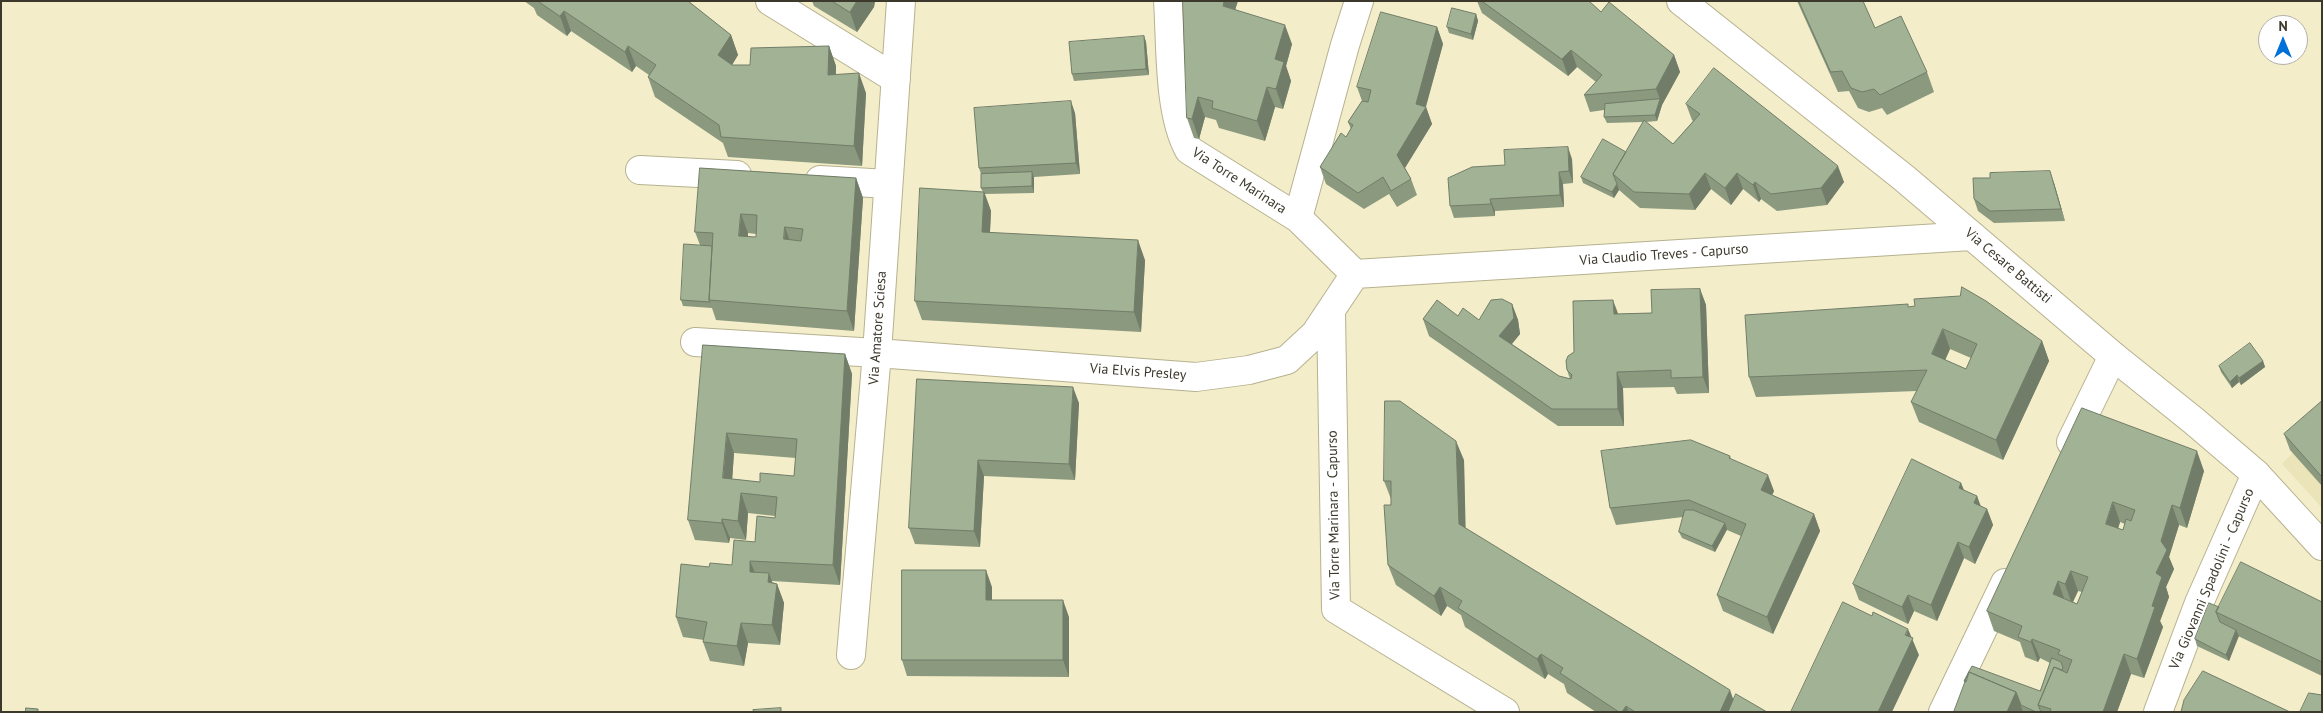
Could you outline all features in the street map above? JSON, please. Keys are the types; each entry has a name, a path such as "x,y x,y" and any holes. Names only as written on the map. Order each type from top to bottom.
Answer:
{"street":[{"path":"770,1 896,79"},
{"name":"Via Amatore Sciesa","path":"851,655 877,353 902,1"},
{"name":"Via Torre Marinara","path":"1168,1 1174,96 1182,138 1189,150 1298,218 1355,274"},
{"path":"1298,218 1345,45 1359,1"},
{"name":"Via Cesare Battisti","path":"1681,1 1904,178 2113,356 2256,474 2322,546"},
{"path":"640,170 759,177"},
{"path":"799,179 888,184"},
{"name":"Via Claudio Treves - Capurso","path":"1355,274 1972,236"},
{"name":"Via Elvis Presley","path":"695,342 877,353 1196,377 1250,370 1287,360 1316,334 1355,274"},
{"name":"Via Torre Marinara - Capurso","path":"1331,312 1336,609 1505,712"},
{"path":"2062,462 2113,356"},
{"name":"Via Giovanni Spadolini - Capurso","path":"2158,712 2199,603 2256,474"},
{"path":"1943,712 2015,560"}],"shaded area":[{"path":"2322,421 2322,508 2282,464"}],"building":[{"path":"538,1 688,1 731,35 718,55 732,65 750,65 751,48 829,46 828,75 859,73 854,146 721,137 719,125 648,77 656,65 628,46 625,52 564,11 560,16"},
{"path":"832,1 857,1 850,12"},
{"path":"1183,1 1224,1 1223,6 1285,25 1275,59 1284,62 1276,89 1267,87 1257,121 1212,108 1213,101 1198,97 1192,119 1187,118"},
{"path":"1482,1 1589,1 1601,12 1609,2 1674,55 1656,89 1584,95 1602,75 1571,50 1562,59"},
{"path":"1799,1 1863,1 1875,28 1901,16 1927,72 1880,95 1874,89 1862,92 1851,88 1842,71 1831,72"},
{"path":"1452,8 1476,14 1471,34 1447,27"},
{"path":"1381,12 1437,27 1416,104 1426,107 1397,155 1411,179 1391,191 1383,177 1358,193 1320,167 1341,133 1346,137 1353,125 1348,122 1362,101 1368,102 1371,90 1357,87"},
{"path":"1144,36 1146,69 1072,74 1069,42"},
{"path":"1714,68 1838,166 1821,188 1771,194 1755,182 1753,185 1737,173 1725,188 1705,173 1689,194 1634,192 1613,174 1644,120 1673,144 1700,114 1686,104"},
{"path":"1660,99 1655,115 1604,117 1605,104"},
{"path":"1071,101 1076,163 979,168 974,108"},
{"path":"1603,139 1626,152 1613,174 1617,184 1612,192 1581,177"},
{"path":"1568,147 1569,171 1559,172 1560,195 1490,199 1491,204 1450,206 1448,178 1472,167 1505,165 1504,150"},
{"path":"700,168 856,178 847,311 709,300 713,233 695,232","holes":["741,214 757,215 756,237 739,236","785,227 803,229 801,241 784,239"]},
{"path":"2050,171 2061,209 1990,211 1974,199 1973,178 1990,178 1990,173"},
{"path":"1032,172 1032,186 981,188 981,174"},
{"path":"920,188 984,192 982,232 1138,240 1134,312 915,301"},
{"path":"684,244 712,246 710,302 681,300"},
{"path":"1962,287 1986,301 2042,341 1996,440 1911,402 1927,370 1749,377 1745,315 1908,304 1908,307 1915,306 1914,299 1960,296","holes":["1943,329 1977,344 1966,369 1932,354"]},
{"path":"1700,289 1703,377 1671,378 1671,370 1617,372 1618,409 1552,409 1423,319 1437,300 1458,316 1463,308 1479,320 1491,300 1502,299 1512,304 1514,318 1499,336 1559,376 1571,379 1572,375 1567,370 1566,361 1568,356 1574,352 1573,301 1613,300 1614,314 1652,313 1651,290"},
{"path":"2250,343 2263,361 2239,378 2237,375 2230,382 2219,366"},
{"path":"703,345 845,354 833,565 750,561 750,572 769,573 768,582 777,584 772,625 741,623 737,646 703,642 707,622 676,617 681,564 709,567 710,563 732,565 734,540 755,542 757,516 775,518 777,497 741,493 738,521 722,519 722,523 688,520","holes":["727,433 797,439 794,476 760,473 760,482 723,478"]},
{"path":"917,379 1073,387 1069,464 978,460 974,531 909,528"},
{"path":"1385,401 1400,401 1456,441 1459,524 1730,690 1720,712 1635,712 1626,706 1622,712 1619,712 1560,673 1563,668 1541,654 1537,659 1458,608 1462,601 1440,587 1434,596 1388,565 1384,505 1391,505 1391,481 1384,481"},
{"path":"2322,401 2322,477 2284,434"},
{"path":"2082,408 2197,451 2180,508 2172,505 2161,541 2167,550 2156,573 2162,577 2152,606 2155,607 2137,659 2124,654 2103,712 2050,712 2051,709 2038,705 2054,667 2067,673 2072,660 2058,654 2060,650 2032,639 2031,642 2018,637 2022,626 1987,611","holes":["2113,502 2135,510 2131,521 2126,519 2123,530 2106,524","2071,571 2088,577 2077,604 2053,594 2058,581 2065,584"]},
{"path":"1691,440 1730,456 1729,458 1768,475 1761,490 1814,514 1767,617 1717,595 1746,524 1689,500 1610,508 1601,451"},
{"path":"1912,459 1961,483 1959,488 1977,496 1974,503 1987,509 1969,547 1958,542 1931,605 1908,595 1902,607 1853,584"},
{"path":"1685,510 1693,510 1725,523 1712,546 1679,532"},
{"path":"2241,562 2322,602 2322,662 2216,612"},
{"path":"902,570 986,570 986,600 1063,600 1063,660 902,660"},
{"path":"1843,602 1872,616 1873,612 1908,629 1905,635 1913,638 1878,712 1791,712"},
{"path":"2209,603 2219,607 2216,612 2220,622 2236,630 2226,655 2195,639"},
{"path":"2052,658 2061,662 2063,668 2062,670 2054,667 2038,705 2041,712 2036,712 2021,705 2016,692 1969,672 1966,682 1964,681 1972,666 2040,691"},
{"path":"2203,671 2290,712 2181,712 2184,700"},
{"path":"1969,672 2016,692 2007,712 1954,712"},
{"path":"2309,693 2322,695 2322,712 2300,712"},
{"path":"1736,694 1767,712 1728,712"},
{"path":"26,708 38,709 38,712 26,712"},
{"path":"781,708 781,712 754,712 753,710"}]}
